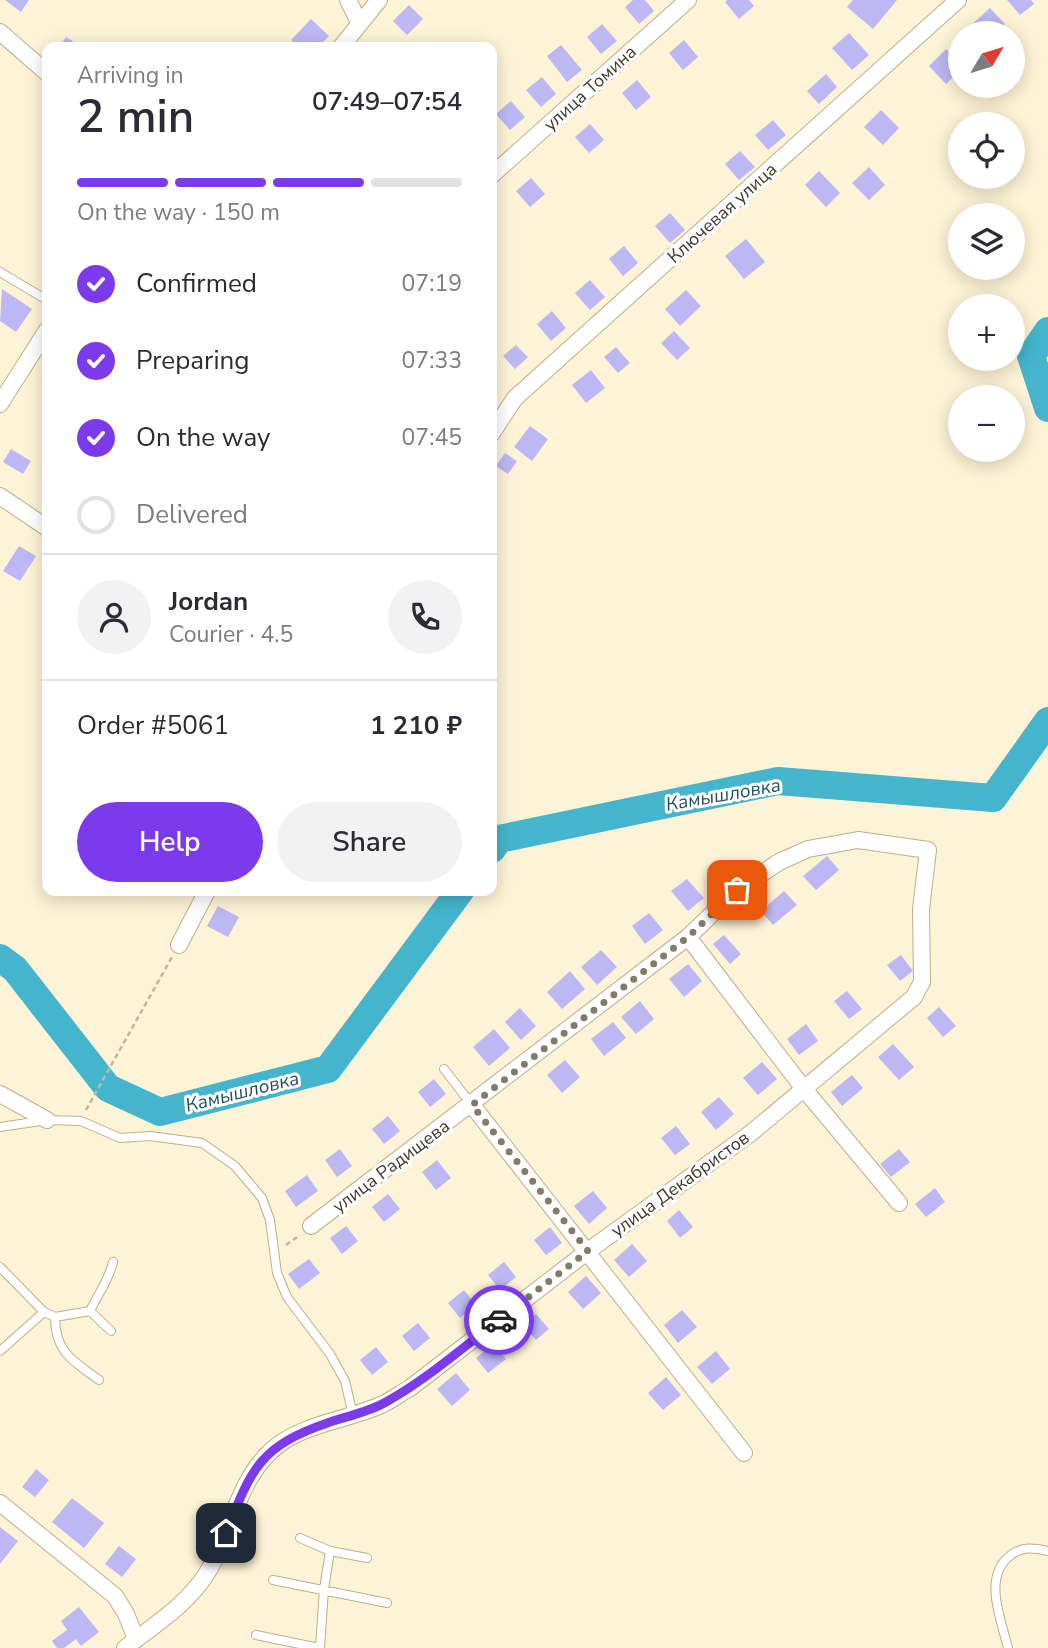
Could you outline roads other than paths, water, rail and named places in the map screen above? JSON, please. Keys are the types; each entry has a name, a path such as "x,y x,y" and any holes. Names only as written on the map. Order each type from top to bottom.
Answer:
{"street":[{"path":"348,0 360,24"},
{"path":"345,42 379,0"},
{"name":"улица Томина","path":"497,171 688,0"},
{"name":"Ключевая улица","path":"497,425 515,398 947,4"},
{"path":"0,32 42,69"},
{"path":"0,404 42,338"},
{"path":"0,496 42,525"},
{"name":"улица Радищева","path":"312,1226 688,937 737,890 779,862 808,849 858,840 928,850"},
{"name":"улица Декабристов","path":"130,1644 170,1614 191,1594 206,1574 218,1553 242,1493 257,1467 270,1452 303,1431 383,1404 410,1388 588,1251 751,1133 914,997 922,982 921,909 928,850"},
{"path":"178,945 204,896"},
{"path":"688,937 804,1089 899,1203"},
{"path":"0,1094 47,1121"},
{"path":"472,1105 744,1453"},
{"path":"0,1503 115,1596 127,1614 130,1644"}],"lane":[{"path":"0,272 42,297"},
{"path":"444,1069 472,1105"},
{"path":"0,1127 47,1121 81,1121 120,1138 150,1136 202,1143 235,1166 262,1198 270,1220 276,1273 287,1297 330,1354 345,1381 353,1415"},
{"path":"90,1311 110,1277 113,1262"},
{"path":"0,1267 44,1312 55,1317 90,1311"},
{"path":"90,1311 111,1331"},
{"path":"0,1351 44,1312"},
{"path":"55,1317 55,1333 69,1359 99,1380"},
{"path":"300,1538 330,1550 367,1558"},
{"path":"1007,1648 995,1591 998,1568 1017,1551 1032,1548 1048,1551"},
{"path":"256,1635 319,1648 330,1550"},
{"path":"273,1580 387,1603"}],"waterway":[{"name":"Камышловка","path":"1048,331 1031,356 1048,408"},
{"name":"Камышловка","path":"497,842 499,839 778,781 993,798 1048,721"},
{"name":"Камышловка","path":"0,958 15,969 108,1088 160,1112 328,1069 456,896"}]}
